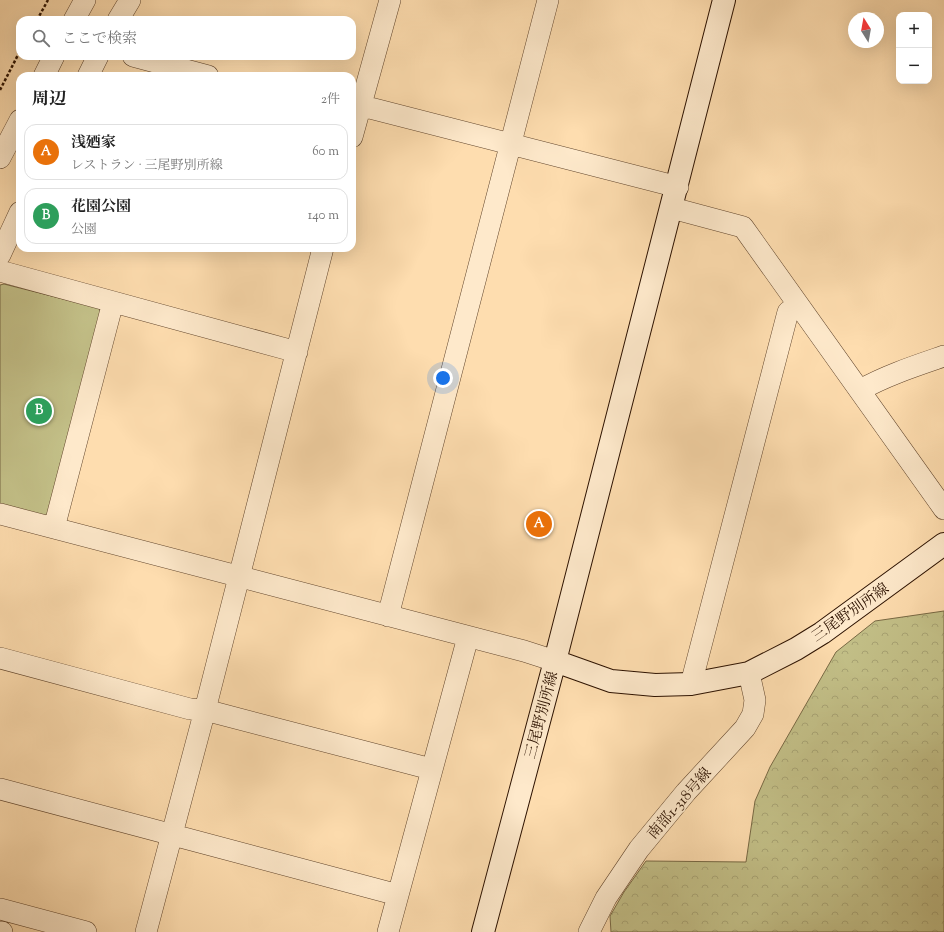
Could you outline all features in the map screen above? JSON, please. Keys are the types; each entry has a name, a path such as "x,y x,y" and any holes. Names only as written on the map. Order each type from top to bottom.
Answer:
{"main road":[{"path":"555,662 678,187 724,0"},
{"name":"三尾野別所線","path":"483,932 555,662 611,681 655,685 691,684 749,673 796,649 822,633 944,544"}],"street":[{"path":"76,16 85,0"},
{"path":"120,16 130,0"},
{"path":"356,108 390,0"},
{"path":"388,616 509,145 548,0"},
{"path":"46,72 52,60"},
{"path":"90,72 96,60"},
{"path":"148,60 193,72"},
{"path":"356,111 370,108 509,145 678,187"},
{"path":"0,158 16,128"},
{"path":"672,208 743,226 944,509"},
{"path":"0,255 16,221"},
{"path":"146,932 298,352 322,252"},
{"path":"0,271 298,352"},
{"path":"54,528 113,302"},
{"path":"691,684 788,312 798,304"},
{"path":"860,390 877,380 901,370 944,356"},
{"path":"0,514 524,651 555,662"},
{"path":"388,932 468,637"},
{"path":"0,658 190,709 205,710 431,769"},
{"name":"南部1-318号線","path":"589,932 606,898 640,849 686,792 745,728 753,714 754,700 749,673"},
{"path":"0,789 398,895"},
{"path":"0,909 86,932"}],"path":[{"path":"39,16 48,0"},
{"path":"0,90 16,59"}],"green space":[{"path":"4,284 99,308 103,318 53,512 44,516 0,505 0,285"},
{"path":"944,611 944,932 611,932 610,916 624,892 646,861 746,862 755,801 770,767 836,652 875,621"}],"place":[{"name":"花園公園","path":"39,411"},
{"name":"浅廼家","path":"539,524"}]}
